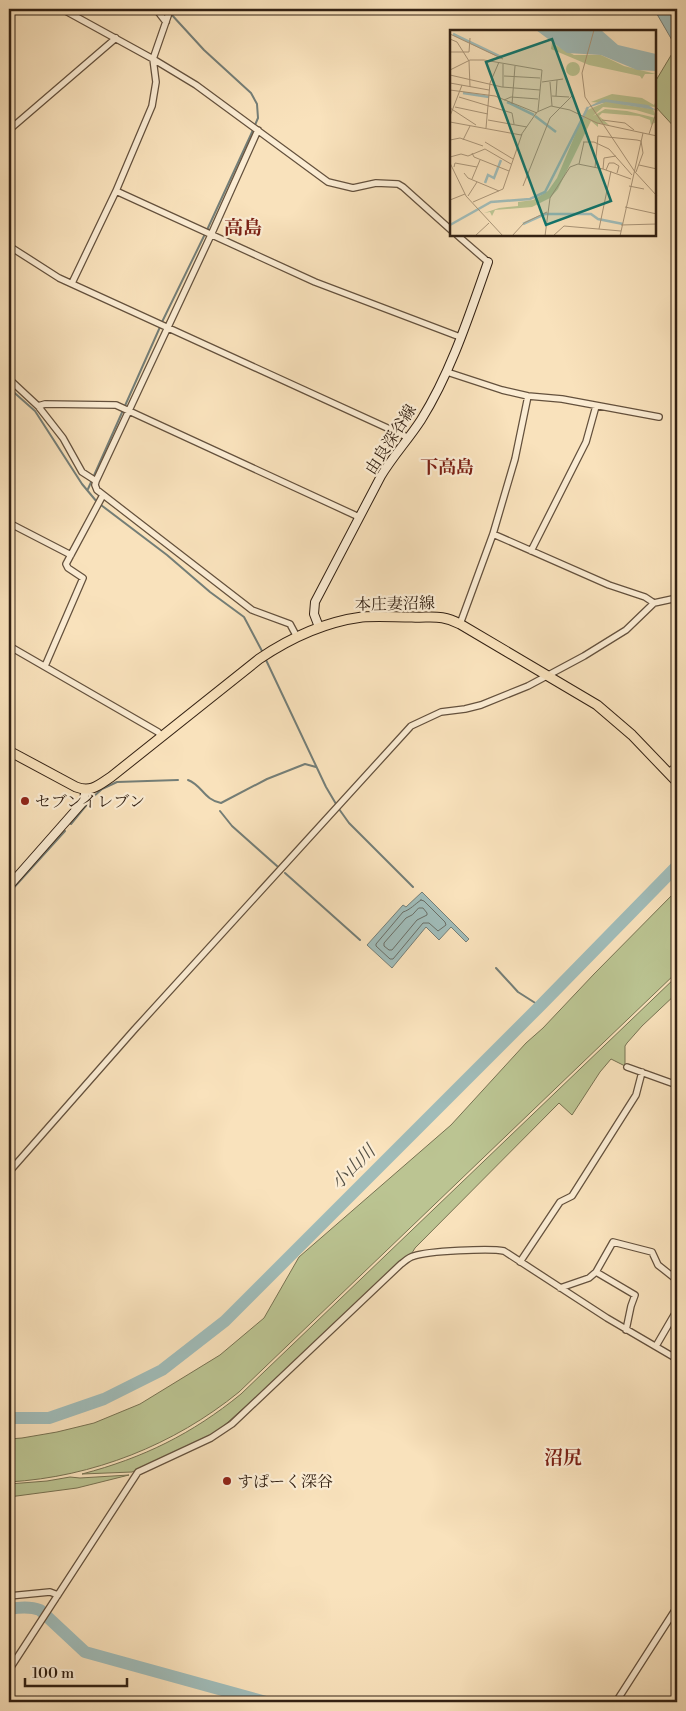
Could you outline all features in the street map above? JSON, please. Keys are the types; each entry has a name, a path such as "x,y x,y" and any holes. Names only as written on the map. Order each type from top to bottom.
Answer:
{"main road":[{"name":"由良深谷線","path":"319,627 314,614 316,602 389,462 420,421 446,372 488,262"},
{"name":"本庄妻沼線","path":"86,790 96,787 111,777 259,659 297,637 319,627 347,620 379,616 414,618 434,616 460,624 597,705 632,735 673,777"},
{"path":"9,750 76,787 86,790 83,802 9,886"}],"street":[{"path":"62,9 196,85 328,182 353,188 376,183 398,184 450,229"},
{"path":"156,9 167,19"},
{"path":"72,283 116,191 152,106 156,82 153,59 170,10"},
{"path":"9,130 116,38"},
{"path":"258,130 211,235 128,410 96,481 95,488 252,610 290,624 297,637"},
{"path":"116,191 315,282 460,338"},
{"path":"458,236 488,262"},
{"path":"9,246 59,278 167,326 407,438"},
{"path":"446,372 502,390 528,396 659,417"},
{"path":"9,379 38,406 63,438 82,472 96,481"},
{"path":"460,624 493,534 515,460 528,396"},
{"path":"38,406 44,404 110,405 120,407 359,517"},
{"path":"531,551 586,442 596,406"},
{"path":"45,666 83,578 68,568 66,564 103,495"},
{"path":"9,523 71,555"},
{"path":"493,534 609,584 645,597 654,603"},
{"path":"9,1172 134,1030 406,730 416,723 441,712 481,705 511,694 547,676 626,630 654,603 677,598"},
{"path":"9,646 162,736"},
{"path":"673,777 677,766"},
{"path":"627,1067 677,1085"},
{"path":"520,1262 560,1202 572,1196 636,1095 642,1072"},
{"path":"560,1288 589,1278 596,1272 613,1242 652,1252 658,1265 677,1280"},
{"path":"9,1670 138,1472 211,1438 232,1424 409,1258 432,1252 504,1251 626,1330 677,1359"},
{"path":"596,1272 635,1295 630,1306 626,1330"},
{"path":"656,1346 677,1310"},
{"path":"9,1596 50,1592 58,1595"},
{"path":"616,1702 677,1607"}],"green space":[{"path":"676,47 677,130 656,107 656,80"},
{"path":"677,890 677,972 239,1392 187,1428 131,1455 71,1473 9,1482 9,1439 57,1432 94,1423 140,1404 220,1355 264,1318 299,1257 451,1125 526,1043 543,1028"},
{"path":"677,976 677,993 642,1026 625,1046 625,1066 611,1059 600,1072 572,1115 559,1103 412,1253 395,1266 292,1365 219,1430 192,1445 132,1472 82,1474 126,1460 166,1443 204,1421 241,1394"},
{"path":"129,1475 77,1488 9,1497 9,1484 70,1477"}],"water":[{"path":"654,9 677,9 677,49 676,47"},
{"path":"422,892 469,939 466,942 451,927 439,940 426,927 392,968 367,945 403,905 406,907"}],"waterway":[{"path":"171,14 204,50 251,93 257,104 258,118 255,125"},
{"path":"207,230 253,130"},
{"path":"162,322 205,234"},
{"path":"88,489 160,327"},
{"path":"9,388 35,411 82,484 97,502"},
{"path":"101,505 244,617 262,651"},
{"path":"266,660 326,787 339,809 349,823 413,887"},
{"path":"188,780 197,785 211,799 221,803 267,779 305,764 316,767"},
{"path":"71,824 93,797 102,789 117,782 178,780"},
{"path":"220,811 232,826 277,866"},
{"path":"9,893 65,831"},
{"name":"小山川","path":"9,1418 49,1418 104,1399 162,1370 225,1321 677,866"},
{"path":"285,873 360,940"},
{"path":"496,968 518,992 540,1006"},
{"path":"9,1609 25,1607 40,1610 85,1652 266,1702"}],"place":[{"name":"セブンイレブン","path":"25,801"},
{"name":"すぱーく深谷","path":"227,1481"}],"district":[{"name":"高島","path":"243,227"},
{"name":"下高島","path":"447,467"},
{"name":"沼尻","path":"563,1457"}]}
